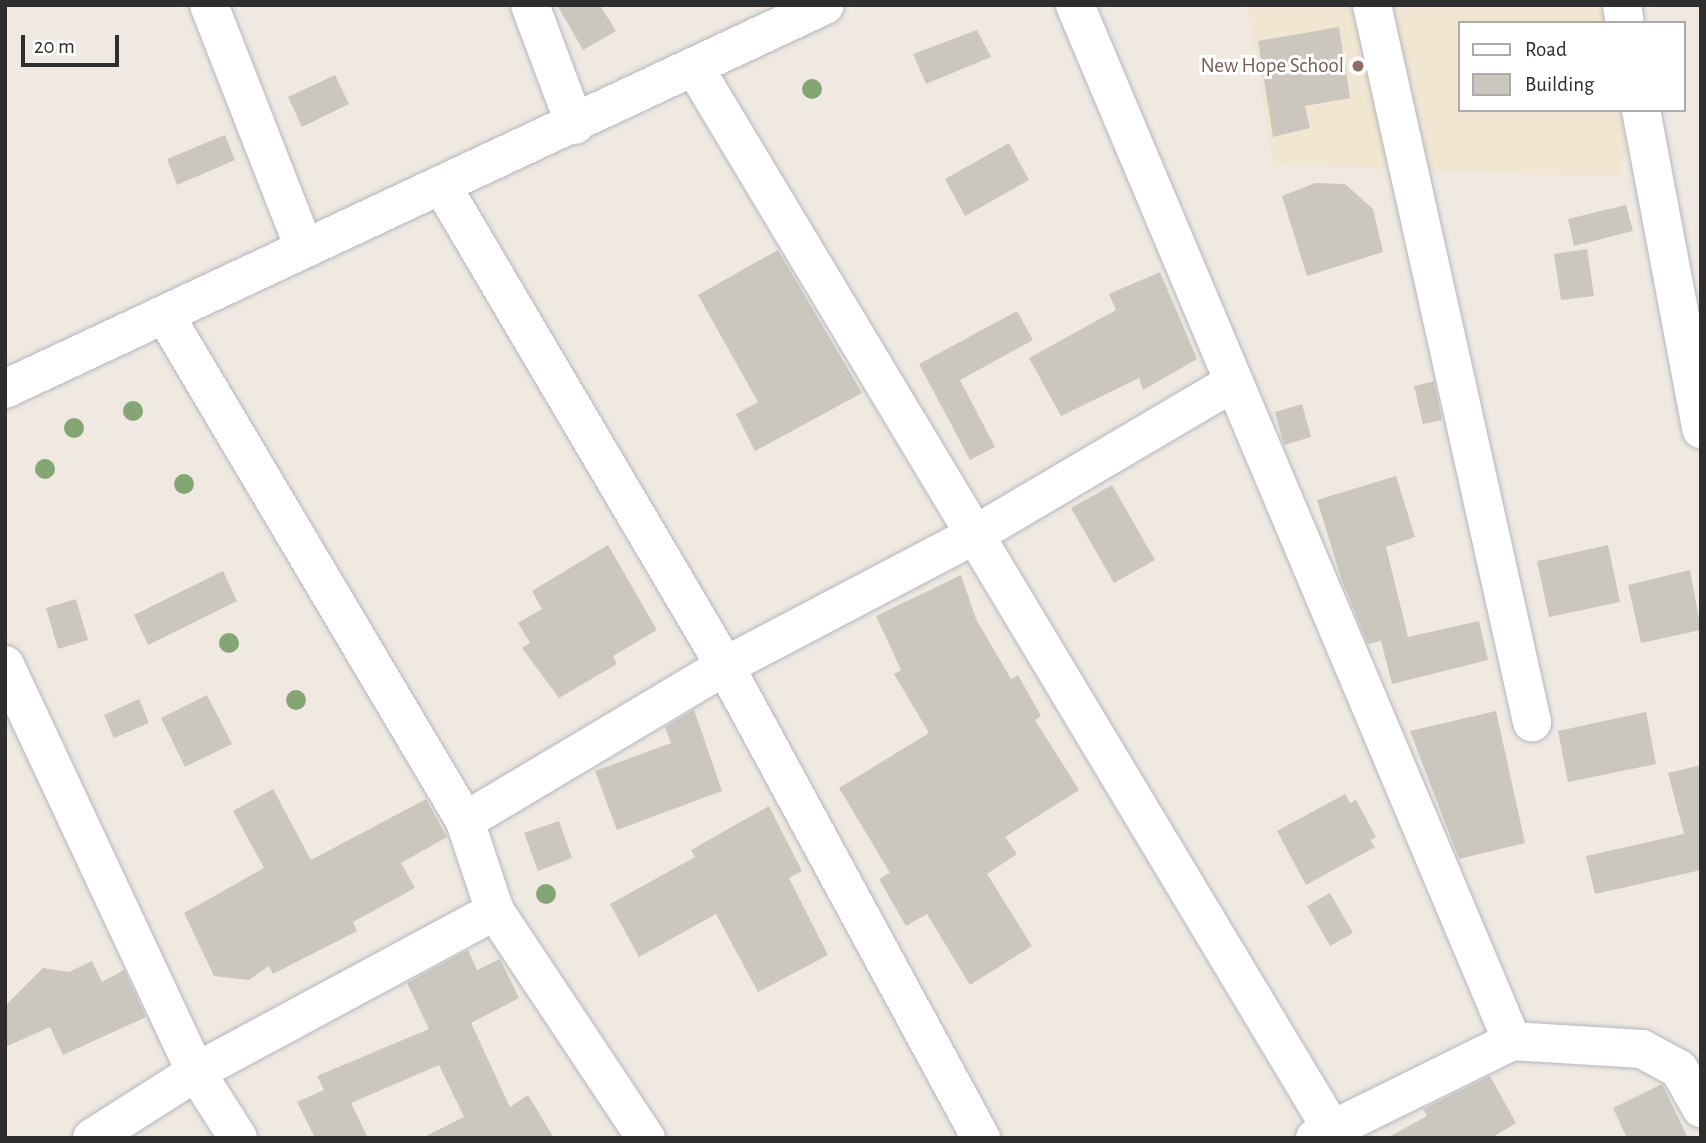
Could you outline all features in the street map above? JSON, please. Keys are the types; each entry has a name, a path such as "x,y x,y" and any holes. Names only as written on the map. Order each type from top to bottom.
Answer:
{"street":[{"path":"209,5 304,248"},
{"path":"530,5 575,125"},
{"path":"5,389 166,317 304,248 696,70 825,5"},
{"path":"1075,5 1512,1041"},
{"path":"1371,5 1532,722"},
{"path":"696,70 976,534 1328,1135 1512,1041 1642,1049 1679,1069 1701,1108"},
{"path":"1641,112 1693,372 1701,429"},
{"path":"442,186 725,666 982,1138"},
{"path":"166,317 465,821 495,911 646,1138"},
{"path":"465,821 725,666 976,534 1234,382"},
{"path":"5,665 196,1072 238,1138"},
{"path":"92,1138 196,1072 495,911"}],"shaded area":[{"name":"New Hope School","path":"1247,5 1598,5 1614,21 1458,21 1458,112 1638,112 1617,177 1273,165"}],"building":[{"path":"557,5 600,5 616,31 583,50"},
{"path":"1339,27 1350,98 1305,106 1310,128 1273,137 1258,41"},
{"path":"977,30 991,57 926,84 913,54"},
{"path":"335,75 349,104 302,127 288,97"},
{"path":"225,135 235,160 177,185 167,159"},
{"path":"1009,143 1029,180 965,216 945,179"},
{"path":"1315,183 1345,184 1373,209 1383,252 1307,276 1282,196"},
{"path":"1626,205 1633,231 1574,246 1568,219"},
{"path":"1587,249 1594,296 1561,300 1554,254"},
{"path":"778,250 862,393 755,451 736,414 758,402 698,295"},
{"path":"1160,272 1197,359 1143,390 1139,378 1061,416 1029,358 1116,310 1109,294"},
{"path":"1017,311 1033,340 960,380 995,447 970,460 919,364"},
{"path":"1434,381 1442,420 1423,424 1414,386"},
{"path":"1302,404 1311,437 1284,445 1275,412"},
{"path":"1396,476 1415,537 1386,547 1408,637 1479,621 1488,660 1392,684 1381,641 1368,644 1342,581 1317,500"},
{"path":"1112,485 1155,560 1114,583 1071,508"},
{"path":"608,545 657,630 613,656 617,664 559,698 522,648 530,643 518,623 542,609 532,591"},
{"path":"1608,545 1620,602 1549,617 1537,561"},
{"path":"1690,570 1701,630 1641,643 1628,585"},
{"path":"223,571 237,601 148,645 134,615"},
{"path":"961,575 976,619 1011,679 1018,675 1041,716 1035,720 1079,790 1005,837 1017,854 987,874 1032,946 970,985 927,914 906,926 879,879 890,873 839,788 929,733 894,674 901,670 876,616"},
{"path":"76,599 88,640 58,649 46,608"},
{"path":"207,695 232,744 185,767 161,718"},
{"path":"139,699 149,723 114,738 104,715"},
{"path":"694,710 722,791 617,830 595,771 671,743 665,727"},
{"path":"1496,711 1525,843 1459,859 1410,731"},
{"path":"1646,712 1656,764 1568,782 1558,731"},
{"path":"1701,765 1701,870 1595,894 1586,856 1684,834 1668,773"},
{"path":"273,789 311,860 426,799 447,837 401,863 415,888 353,922 357,931 273,974 269,966 249,980 214,976 184,913 264,868 233,811"},
{"path":"1345,794 1350,803 1356,800 1376,837 1370,840 1375,847 1306,885 1277,831"},
{"path":"769,806 802,871 789,878 828,955 758,992 716,914 639,957 610,904 695,857 691,850"},
{"path":"559,821 572,858 538,871 524,833"},
{"path":"1330,893 1353,933 1330,946 1307,906"},
{"path":"468,950 477,970 500,959 519,998 471,1023 510,1107 528,1095 554,1138 422,1138 464,1117 439,1065 351,1103 368,1138 315,1138 297,1102 324,1090 317,1076 429,1029 407,983"},
{"path":"92,961 102,982 124,970 146,1017 63,1055 50,1027 5,1047 5,1006 43,968 69,972"},
{"path":"1490,1076 1516,1123 1491,1138 1387,1138 1427,1116 1423,1109"},
{"path":"1662,1084 1688,1138 1627,1138 1613,1108"}],"place":[{"name":"New Hope School","path":"1358,66"}]}
